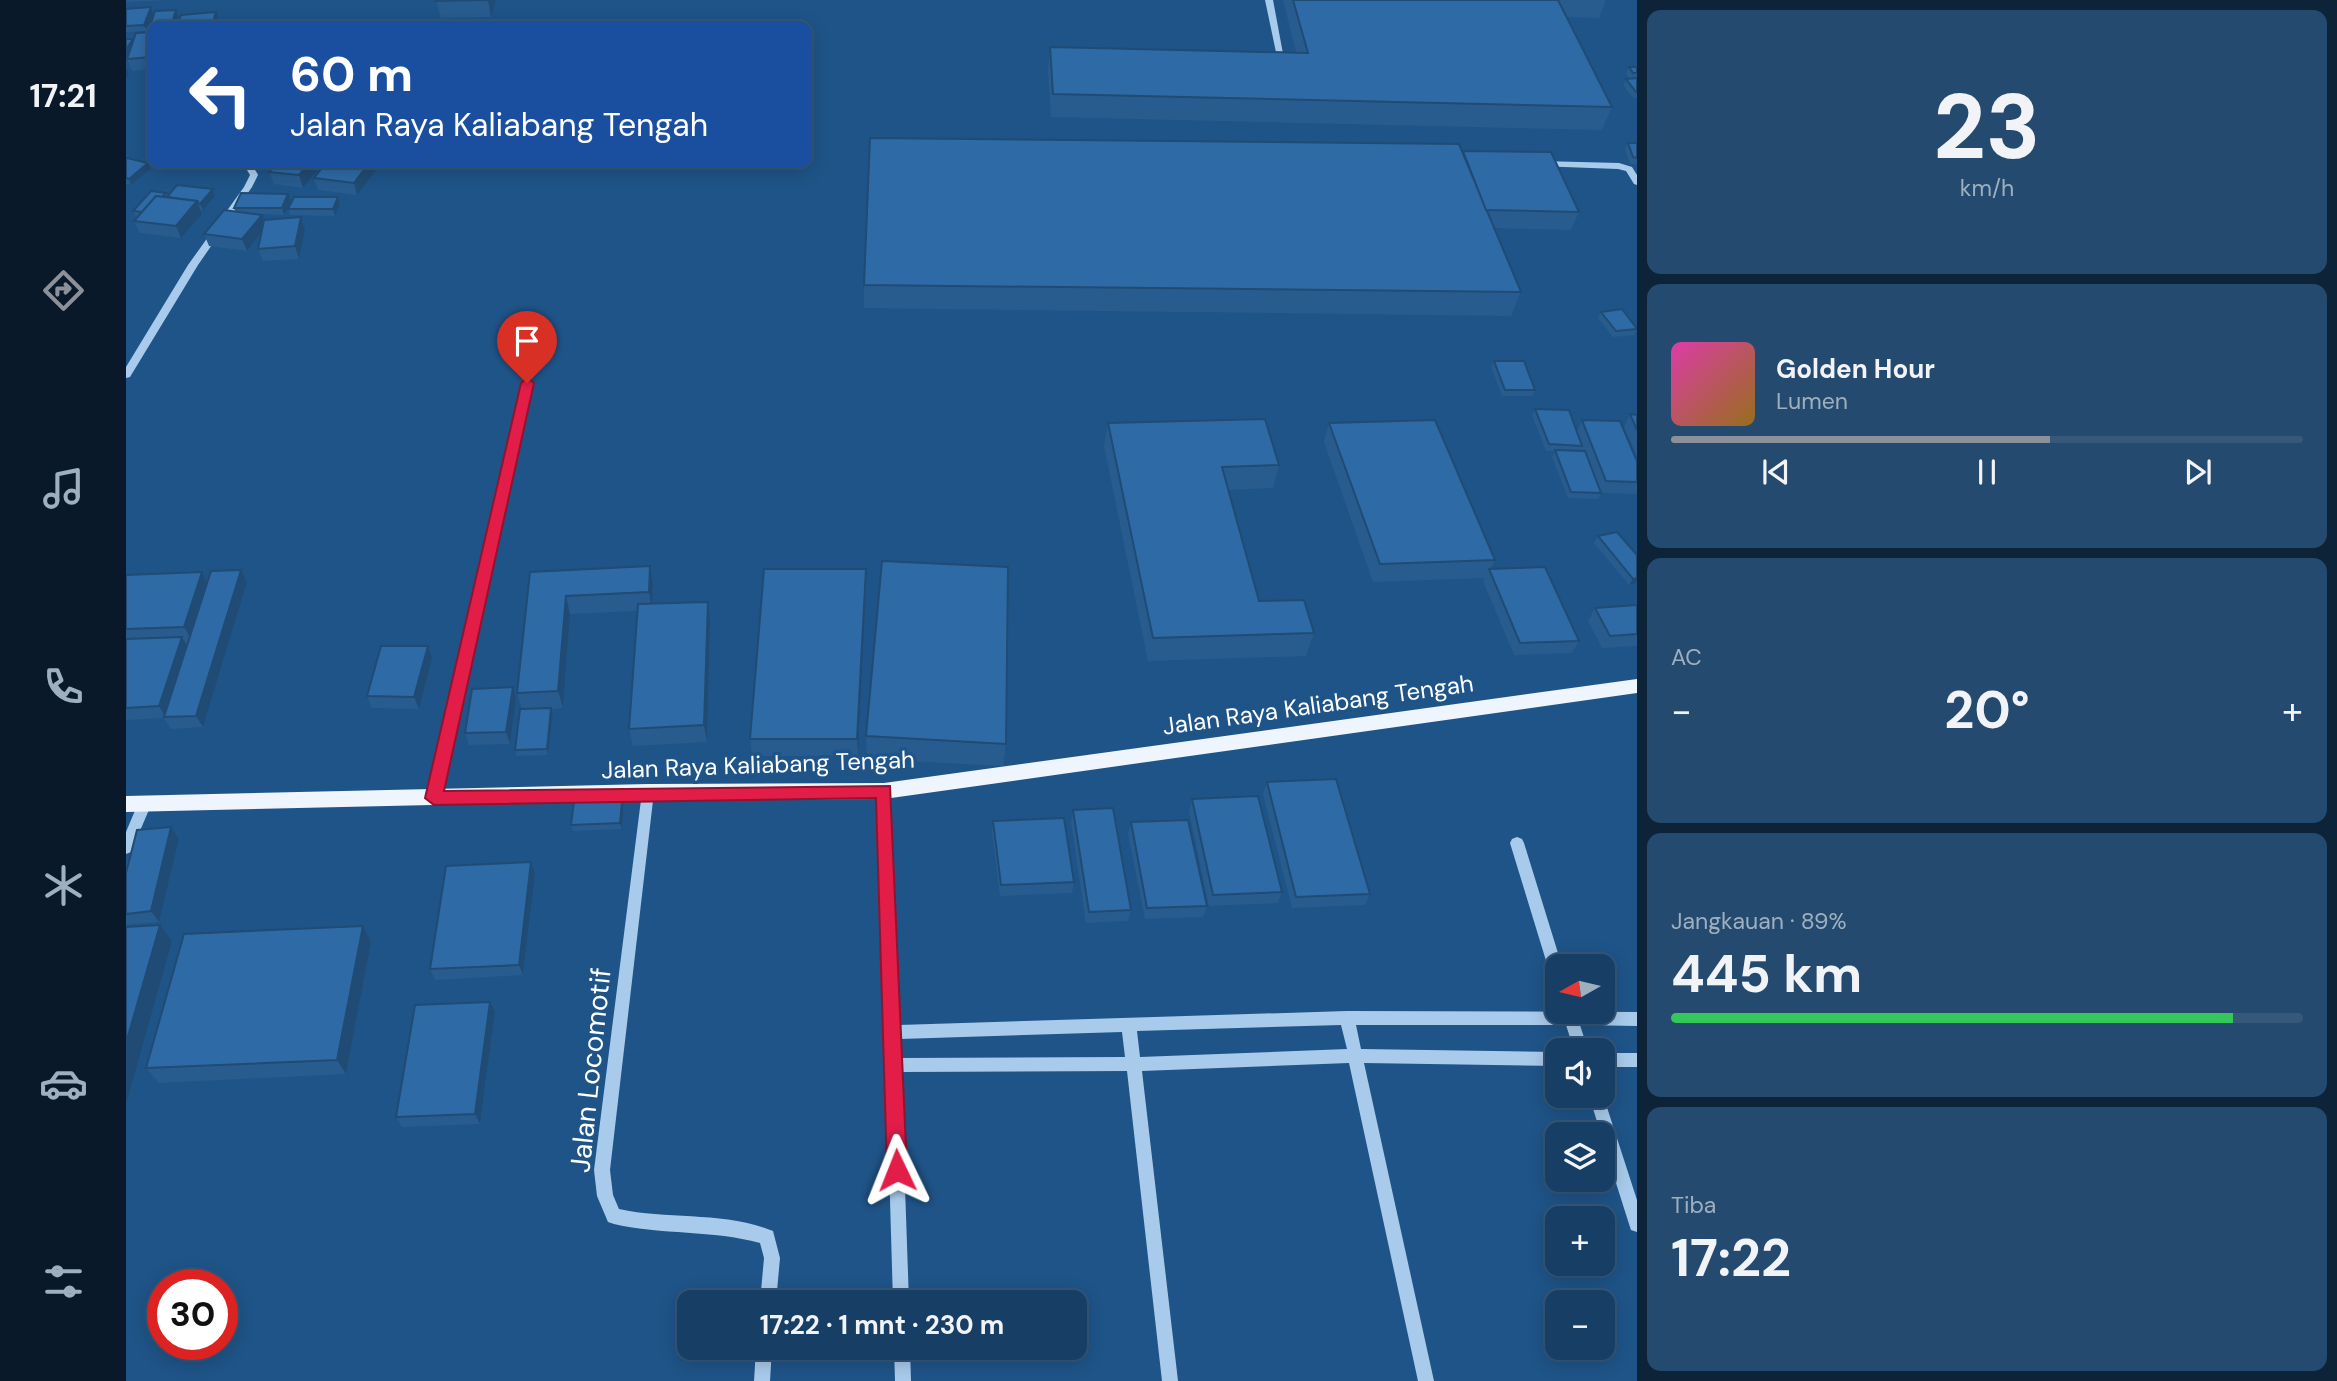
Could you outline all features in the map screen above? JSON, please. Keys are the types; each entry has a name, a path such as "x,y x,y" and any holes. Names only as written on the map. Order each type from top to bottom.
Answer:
{"main road":[{"name":"Jalan Raya Kaliabang Tengah","path":"135,804 648,792 884,791 1637,686"}],"street":[{"path":"1269,0 1281,57"},
{"path":"1522,163 1619,166 1629,169 1637,182"},
{"path":"126,375 193,265 248,187 254,175 250,168"},
{"path":"434,798 527,383"},
{"path":"884,791 901,1290"},
{"name":"Jalan Locomotif","path":"648,792 602,1170 605,1196 614,1216 644,1225 744,1229 767,1237 772,1258 769,1290"},
{"path":"126,848 135,804"},
{"path":"1517,843 1551,954"},
{"path":"893,1032 1347,1018 1545,1015"},
{"path":"1347,1018 1426,1381"},
{"path":"1615,1018 1637,1019"},
{"path":"1129,1026 1170,1381"},
{"path":"894,1065 1134,1064 1355,1056 1545,1059"},
{"path":"1615,1060 1637,1060"},
{"path":"1600,1108 1637,1224"},
{"path":"762,1381 763,1360"},
{"path":"902,1360 903,1381"}],"building":[{"path":"1293,0 1558,0 1612,107 1053,94 1050,47 1308,53"},
{"path":"151,7 144,25 126,26 126,9"},
{"path":"176,10 173,21 152,21 155,11"},
{"path":"216,12 213,21 179,21 181,15"},
{"path":"147,32 147,57 127,59 136,33"},
{"path":"126,39 133,39 126,49"},
{"path":"1629,67 1637,67 1637,73 1633,73"},
{"path":"1637,78 1637,92 1636,92 1626,79"},
{"path":"870,138 1459,144 1521,292 864,285"},
{"path":"1628,143 1637,143 1637,158 1633,157"},
{"path":"1463,151 1551,152 1579,212 1486,210"},
{"path":"126,159 147,164 129,179 126,178"},
{"path":"273,168 305,168 299,175 269,172"},
{"path":"322,168 365,168 354,183 314,178"},
{"path":"177,185 213,189 200,204 197,201 167,197"},
{"path":"151,191 166,193 162,197 156,196 142,212 133,211"},
{"path":"241,193 288,194 282,208 234,208"},
{"path":"156,196 197,201 176,226 134,221"},
{"path":"294,197 338,197 333,209 288,209"},
{"path":"224,210 262,215 242,239 204,234"},
{"path":"301,217 295,246 258,249 264,220"},
{"path":"1622,309 1637,329 1616,331 1601,312"},
{"path":"1494,361 1524,361 1535,390 1505,390"},
{"path":"1535,409 1569,410 1582,446 1549,444"},
{"path":"1630,414 1637,415 1637,430"},
{"path":"1265,419 1279,465 1222,467 1259,601 1304,600 1314,633 1153,638 1108,423"},
{"path":"1435,420 1495,560 1380,564 1329,423"},
{"path":"1582,420 1620,421 1637,461 1637,482 1606,481"},
{"path":"1555,450 1585,451 1601,493 1571,492"},
{"path":"1617,532 1637,555 1637,578 1633,579 1598,536"},
{"path":"882,561 1008,567 1006,744 866,736"},
{"path":"650,566 649,592 566,596 558,691 517,693 530,572"},
{"path":"1545,567 1579,641 1520,643 1489,569"},
{"path":"764,569 866,569 857,739 750,739"},
{"path":"241,570 196,716 164,717 211,571"},
{"path":"202,572 184,627 126,629 126,575"},
{"path":"708,602 704,725 629,729 638,604"},
{"path":"1637,605 1637,634 1610,636 1595,608"},
{"path":"182,637 159,706 126,708 126,639"},
{"path":"381,646 428,646 414,697 367,696"},
{"path":"513,687 506,732 465,733 472,689"},
{"path":"551,708 547,749 515,750 520,709"},
{"path":"1336,779 1370,894 1296,897 1267,782"},
{"path":"623,791 620,823 571,825 575,793"},
{"path":"1258,796 1282,892 1213,895 1192,799"},
{"path":"1113,808 1131,910 1089,912 1073,810"},
{"path":"1064,818 1074,882 1001,885 993,821"},
{"path":"1188,820 1207,906 1147,908 1131,822"},
{"path":"171,827 151,911 126,914 126,873 137,830"},
{"path":"531,862 519,965 430,969 446,866"},
{"path":"160,925 126,1043 126,927"},
{"path":"363,926 337,1060 146,1068 184,934"},
{"path":"490,1002 475,1114 396,1117 415,1005"}],"route":[{"path":"527,383 434,798 648,792 884,791 897,1170"}]}
